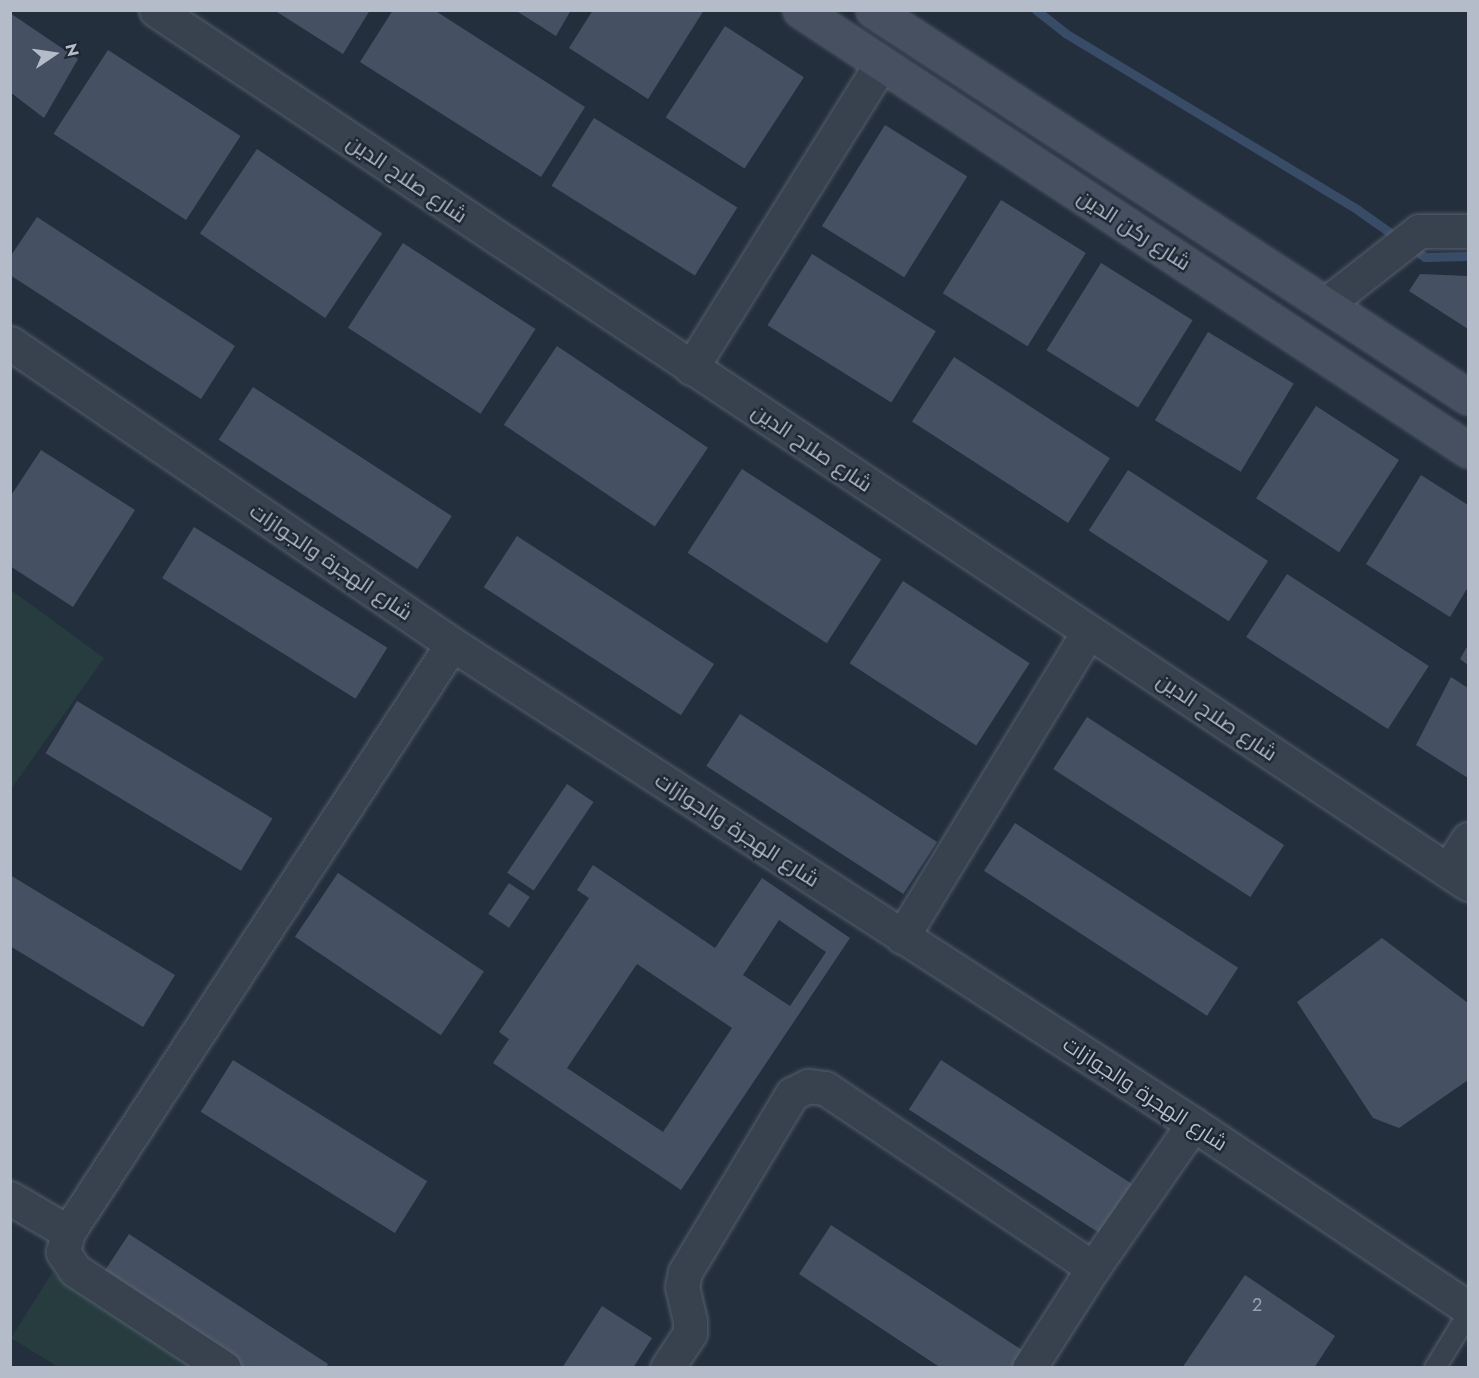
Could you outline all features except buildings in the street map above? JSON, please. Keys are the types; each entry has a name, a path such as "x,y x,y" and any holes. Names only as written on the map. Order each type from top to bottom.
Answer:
{"main road":[{"name":"شارع ركن الدين","path":"800,10 1468,450"},
{"name":"شارع ركن الدين","path":"873,10 1468,397"}],"street":[{"name":"شارع صلاح الدين","path":"156,10 1458,877"},
{"path":"691,368 881,64"},
{"path":"1326,304 1388,252 1419,231 1468,231"},
{"name":"شارع الهجرة والجوازات","path":"10,343 452,644 1193,1124 1468,1308"},
{"path":"902,937 1088,632"},
{"path":"224,1368 75,1270 63,1252 68,1232 452,644"},
{"path":"1458,877 1468,839"},
{"path":"667,1368 690,1333 690,1321 682,1287 686,1272 792,1094 808,1086 825,1088 1093,1268"},
{"path":"1029,1368 1093,1268 1193,1124"},
{"path":"10,1198 68,1232"}],"lane":[{"path":"1435,1368 1468,1314"}],"green space":[{"path":"11,590 104,658 11,789"},
{"path":"52,1273 202,1367 58,1367 11,1338"}],"waterway":[{"path":"1036,10 1065,33 1358,210 1399,239"},
{"path":"1411,247 1425,257 1468,256"}]}
